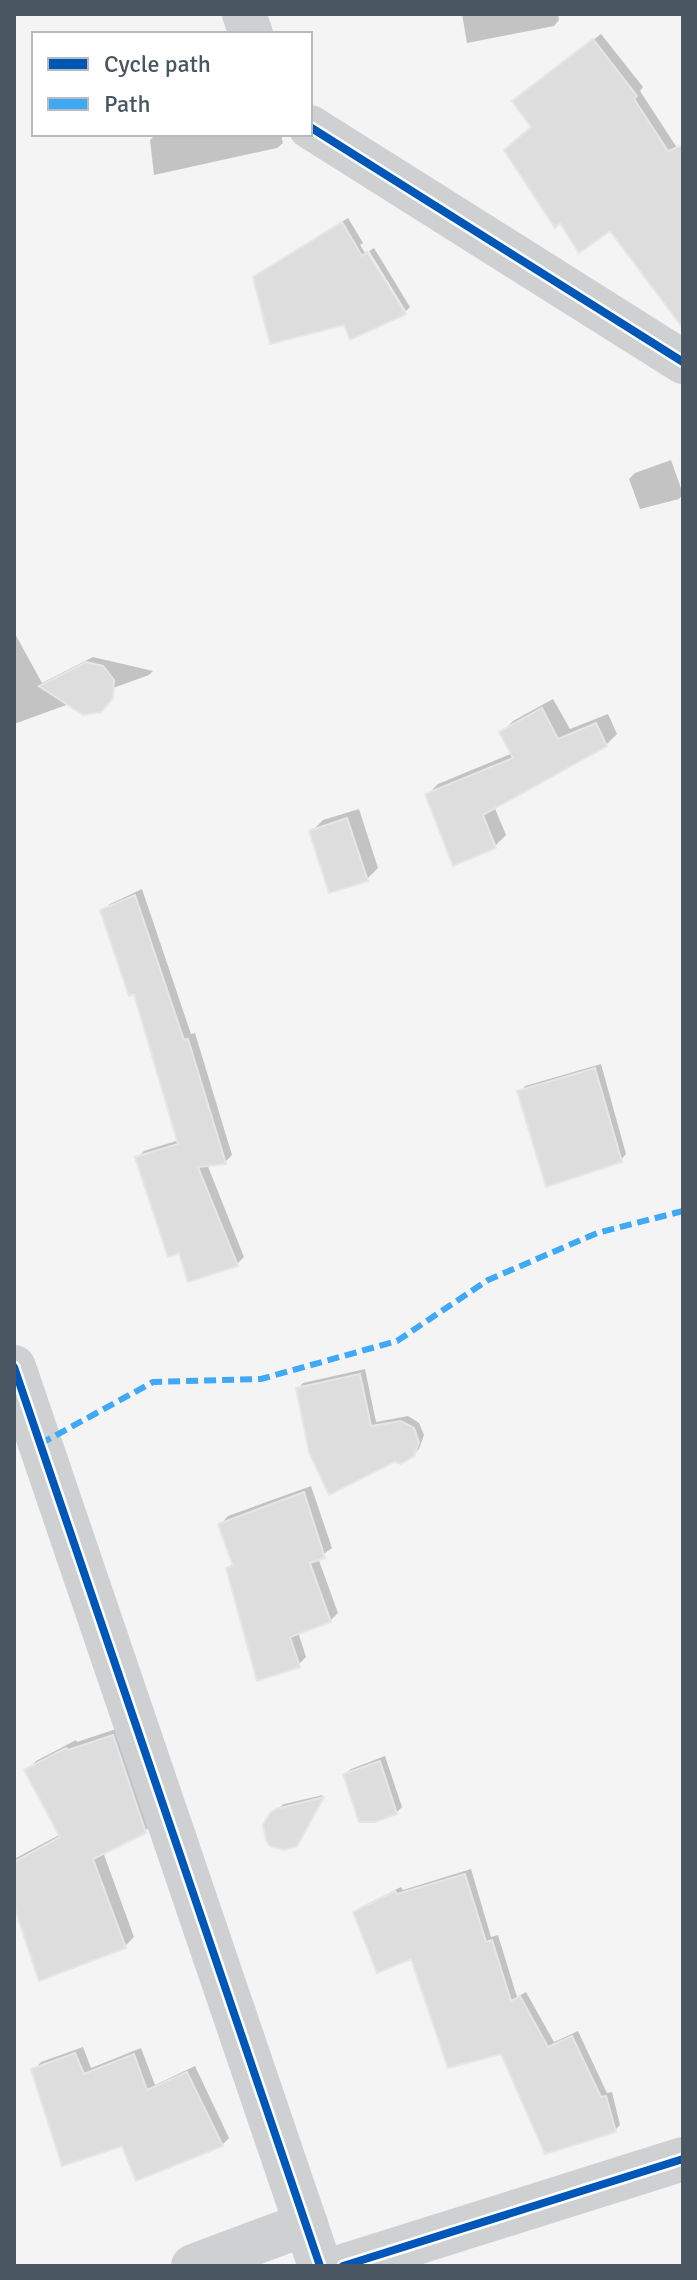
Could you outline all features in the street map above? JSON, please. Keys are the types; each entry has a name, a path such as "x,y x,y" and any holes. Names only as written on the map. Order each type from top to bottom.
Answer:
{"street":[{"path":"312,128 683,362"},
{"path":"14,1367 27,1450 320,2266"},
{"path":"343,2266 683,2159"},
{"path":"193,2266 306,2224"}],"building":[{"path":"593,39 637,96 634,99 668,151 683,145 683,328 610,231 579,253 560,223 555,228 504,150 531,127 512,101"},
{"path":"342,222 362,256 367,252 406,314 350,340 344,325 270,344 253,277"},
{"path":"86,662 103,666 114,680 113,698 101,712 83,715 39,686"},
{"path":"542,708 558,739 596,723 607,746 483,815 496,848 453,866 425,794 513,758 499,732"},
{"path":"347,818 368,881 329,893 309,831"},
{"path":"135,895 184,1040 188,1039 226,1164 198,1167 238,1266 188,1282 179,1253 168,1257 135,1157 178,1144 134,994 129,996 100,910"},
{"path":"595,1068 622,1162 546,1187 517,1091"},
{"path":"360,1374 371,1426 401,1421 414,1428 419,1442 414,1456 401,1464 394,1462 329,1495 309,1452 296,1388"},
{"path":"304,1492 325,1558 310,1563 331,1622 290,1637 300,1667 257,1681 226,1568 233,1566 218,1524"},
{"path":"113,1735 146,1833 93,1859 126,1948 39,1981 14,1906 14,1862 60,1837 24,1770 66,1748 68,1750"},
{"path":"380,1761 397,1814 375,1822 359,1822 343,1774"},
{"path":"324,1797 297,1846 284,1850 270,1846 263,1825 270,1813"},
{"path":"465,1874 486,1942 492,1940 511,2001 520,1996 548,2047 572,2036 601,2097 606,2096 616,2132 545,2154 501,2054 448,2068 411,1959 377,1973 353,1912 395,1891 397,1894"},
{"path":"75,2053 84,2074 134,2054 147,2090 187,2072 223,2146 136,2181 122,2146 62,2166 31,2069"}],"marked path":[{"path":"40,1444 153,1382 261,1379 397,1341 488,1280 597,1233 683,1211"}],"cycle path":[{"path":"312,128 683,362"},
{"path":"14,1367 320,2266"},
{"path":"343,2266 683,2159"}]}
